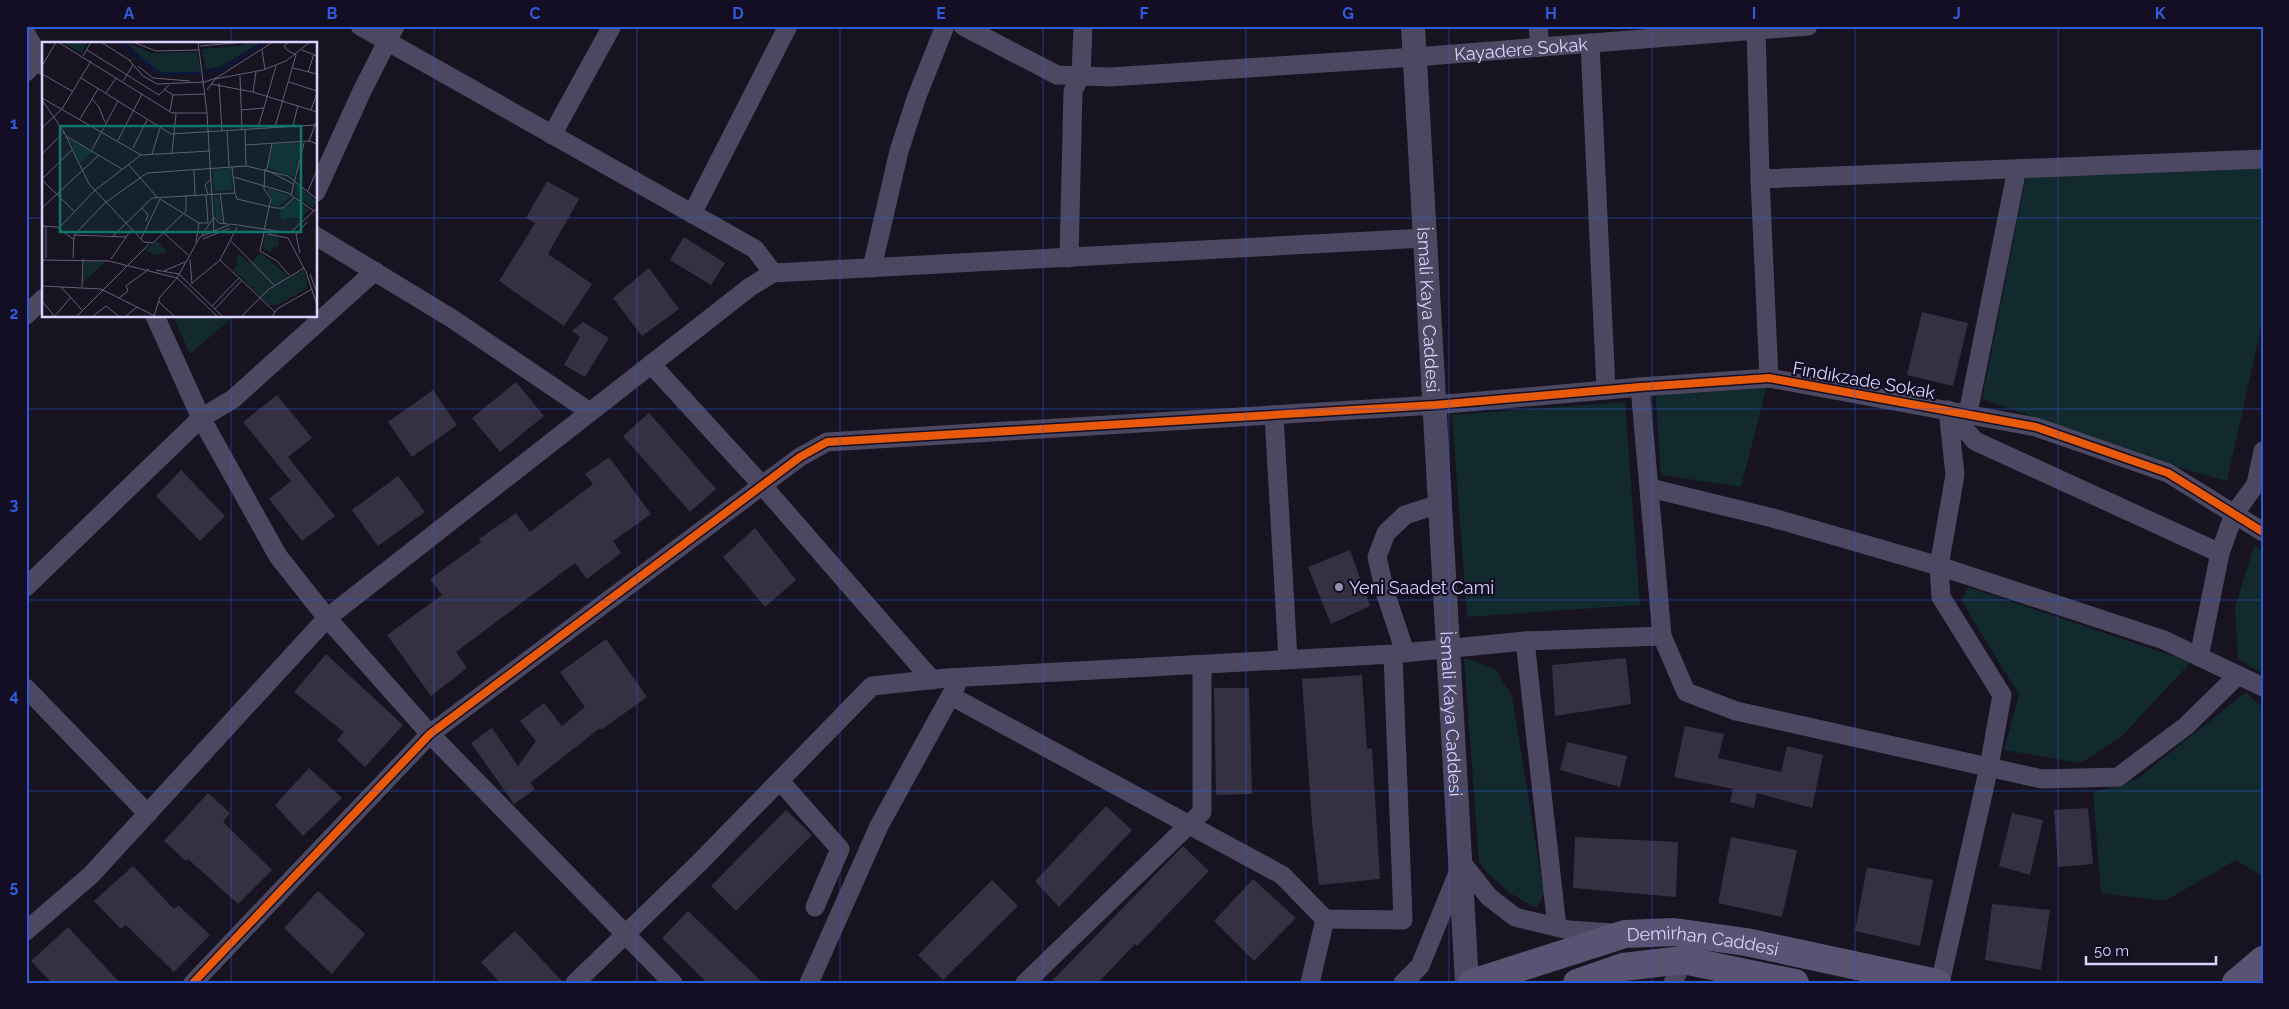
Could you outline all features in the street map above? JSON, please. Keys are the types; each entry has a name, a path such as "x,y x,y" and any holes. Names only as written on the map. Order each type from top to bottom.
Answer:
{"main road":[{"name":"Demirhan Caddesi","path":"1472,983 1625,934 1674,932 1746,942 1938,983"},
{"path":"2236,983 2263,960"},
{"name":"Demirhan Caddesi","path":"1577,983 1624,967 1795,983"}],"street":[{"path":"360,26 391,34 552,135 755,249 773,273"},
{"path":"552,135 612,26"},
{"path":"692,214 788,26"},
{"path":"872,268 899,151 917,96 945,26"},
{"name":"Kayadere Sokak","path":"963,26 1058,75 1110,77 1415,58 1729,29 1808,26"},
{"path":"1069,258 1073,91 1081,76 1083,26"},
{"name":"İsmali Kaya Caddesi","path":"1413,26 1439,504 1462,863 1466,983"},
{"path":"1538,26 1540,47"},
{"path":"1756,29 1760,179 1770,378"},
{"path":"26,34 42,62 26,72"},
{"path":"318,188 358,99 391,34"},
{"path":"1590,43 1606,390"},
{"path":"1760,179 2263,158"},
{"path":"1968,413 2017,169"},
{"path":"318,237 451,318 590,412"},
{"path":"26,931 91,875 327,618 750,287 773,273 1425,238"},
{"path":"26,587 200,418 233,399 375,271"},
{"path":"26,315 42,300"},
{"path":"156,318 200,418 278,556 327,618 430,734 674,983"},
{"path":"651,364 762,485 932,680"},
{"name":"Fındıkzade Sokak","path":"193,983 430,734 800,457 827,442 1435,405 1770,378 2036,427 2168,473 2263,532"},
{"path":"1640,387 1662,636 1686,692 1736,711 2042,779 2118,777 2186,726 2238,675"},
{"path":"1948,410 1974,441 2220,553"},
{"path":"1938,983 1989,767 2002,695 1941,597 1939,566 1954,475 1948,410"},
{"path":"1274,415 1288,659"},
{"path":"2199,656 2220,553 2234,514 2256,484 2263,451"},
{"path":"1650,488 1773,518 1939,566 2164,640 2263,687"},
{"path":"951,696 1282,875 1324,919 1403,920 1399,653 1377,557 1386,532 1405,515 1439,504"},
{"path":"575,983 699,863 872,686 962,677 1202,665 1448,650 1525,642 1662,636"},
{"path":"1525,642 1557,927"},
{"path":"1025,983 1202,812 1202,665"},
{"path":"809,983 879,826 962,677"},
{"path":"26,688 148,814"},
{"path":"780,781 840,849 815,907"},
{"path":"1403,983 1420,966 1462,863 1489,897 1515,917 1557,927 1625,934"},
{"path":"1310,983 1324,919"}],"green space":[{"path":"2263,167 2263,319 2227,481 2184,469 1982,399 2026,176"},
{"path":"174,318 232,318 190,354"},
{"path":"1767,386 1741,487 1661,475 1655,388"},
{"path":"1625,402 1640,605 1467,617 1452,415"},
{"path":"2254,545 2263,552 2263,674 2238,659 2235,608"},
{"path":"1968,587 2191,662 2122,736 2081,763 2004,750 2019,695 1961,600"},
{"path":"1464,658 1495,669 1512,696 1544,894 1537,908 1505,889 1479,863"},
{"path":"2246,692 2263,708 2263,877 2236,860 2165,901 2101,893 2093,792 2137,779"}],"building":[{"path":"547,181 579,199 548,254 592,284 564,326 499,281 535,223 526,218"},
{"path":"684,237 725,263 711,285 670,260"},
{"path":"649,268 679,309 642,336 613,298"},
{"path":"1922,312 1968,323 1953,386 1907,375"},
{"path":"583,322 609,338 585,377 564,365 580,337 572,331"},
{"path":"516,382 544,416 500,452 472,418"},
{"path":"433,390 457,425 412,457 388,422"},
{"path":"277,395 312,438 288,457 335,516 302,541 269,499 291,481 243,422"},
{"path":"649,413 716,489 690,512 623,436"},
{"path":"609,457 651,514 613,541 621,553 587,579 575,563 456,652 467,668 431,696 387,635 442,595 430,579 481,542 479,539 516,513 530,532 593,484 585,474"},
{"path":"181,470 225,516 200,541 156,496"},
{"path":"398,476 425,512 378,546 352,510"},
{"path":"755,528 796,580 765,607 723,557"},
{"name":"Yeni Saadet Cami","path":"1350,550 1370,606 1331,624 1308,567"},
{"path":"606,639 647,697 601,730 600,728 530,783 535,789 514,804 471,743 492,728 518,766 536,741 520,721 544,703 562,726 585,707 560,672"},
{"path":"326,654 403,725 365,767 337,740 344,732 294,692"},
{"path":"1626,658 1631,704 1555,716 1552,665"},
{"path":"1362,675 1367,749 1372,748 1380,879 1319,885 1312,822 1302,679"},
{"path":"1214,688 1249,688 1252,794 1216,795"},
{"path":"1685,726 1724,734 1718,758 1781,772 1787,746 1823,755 1812,808 1757,793 1754,808 1730,802 1733,789 1674,777"},
{"path":"1567,742 1627,756 1620,787 1560,770"},
{"path":"309,768 342,798 303,836 275,805"},
{"path":"208,793 230,813 223,822 272,870 238,904 188,859 186,861 164,841"},
{"path":"1106,806 1132,830 1059,907 1035,881"},
{"path":"2088,808 2093,864 2058,867 2054,810"},
{"path":"786,810 812,835 736,911 711,886"},
{"path":"2012,813 2043,820 2030,875 1999,866"},
{"path":"1575,837 1678,842 1676,897 1573,888"},
{"path":"1731,837 1797,850 1782,917 1718,903"},
{"path":"1183,846 1209,871 1137,946 1135,944 1098,983 1050,983"},
{"path":"133,866 174,909 178,905 210,935 174,972 126,925 121,929 94,901"},
{"path":"1867,867 1933,880 1920,946 1855,931"},
{"path":"1253,879 1296,918 1254,961 1214,921"},
{"path":"992,880 1018,906 943,980 918,955"},
{"path":"318,891 365,934 332,974 284,928"},
{"path":"1992,904 2050,910 2041,970 1985,960"},
{"path":"688,911 763,983 707,983 662,938"},
{"path":"68,927 120,983 52,983 31,961"},
{"path":"515,931 564,983 500,983 481,962"}],"cycle path":[{"path":"193,983 430,734 800,457 827,442 1435,405 1769,378 2036,427 2168,473 2263,532"}],"place":[{"name":"Yeni Saadet Cami","path":"1339,587"}]}
